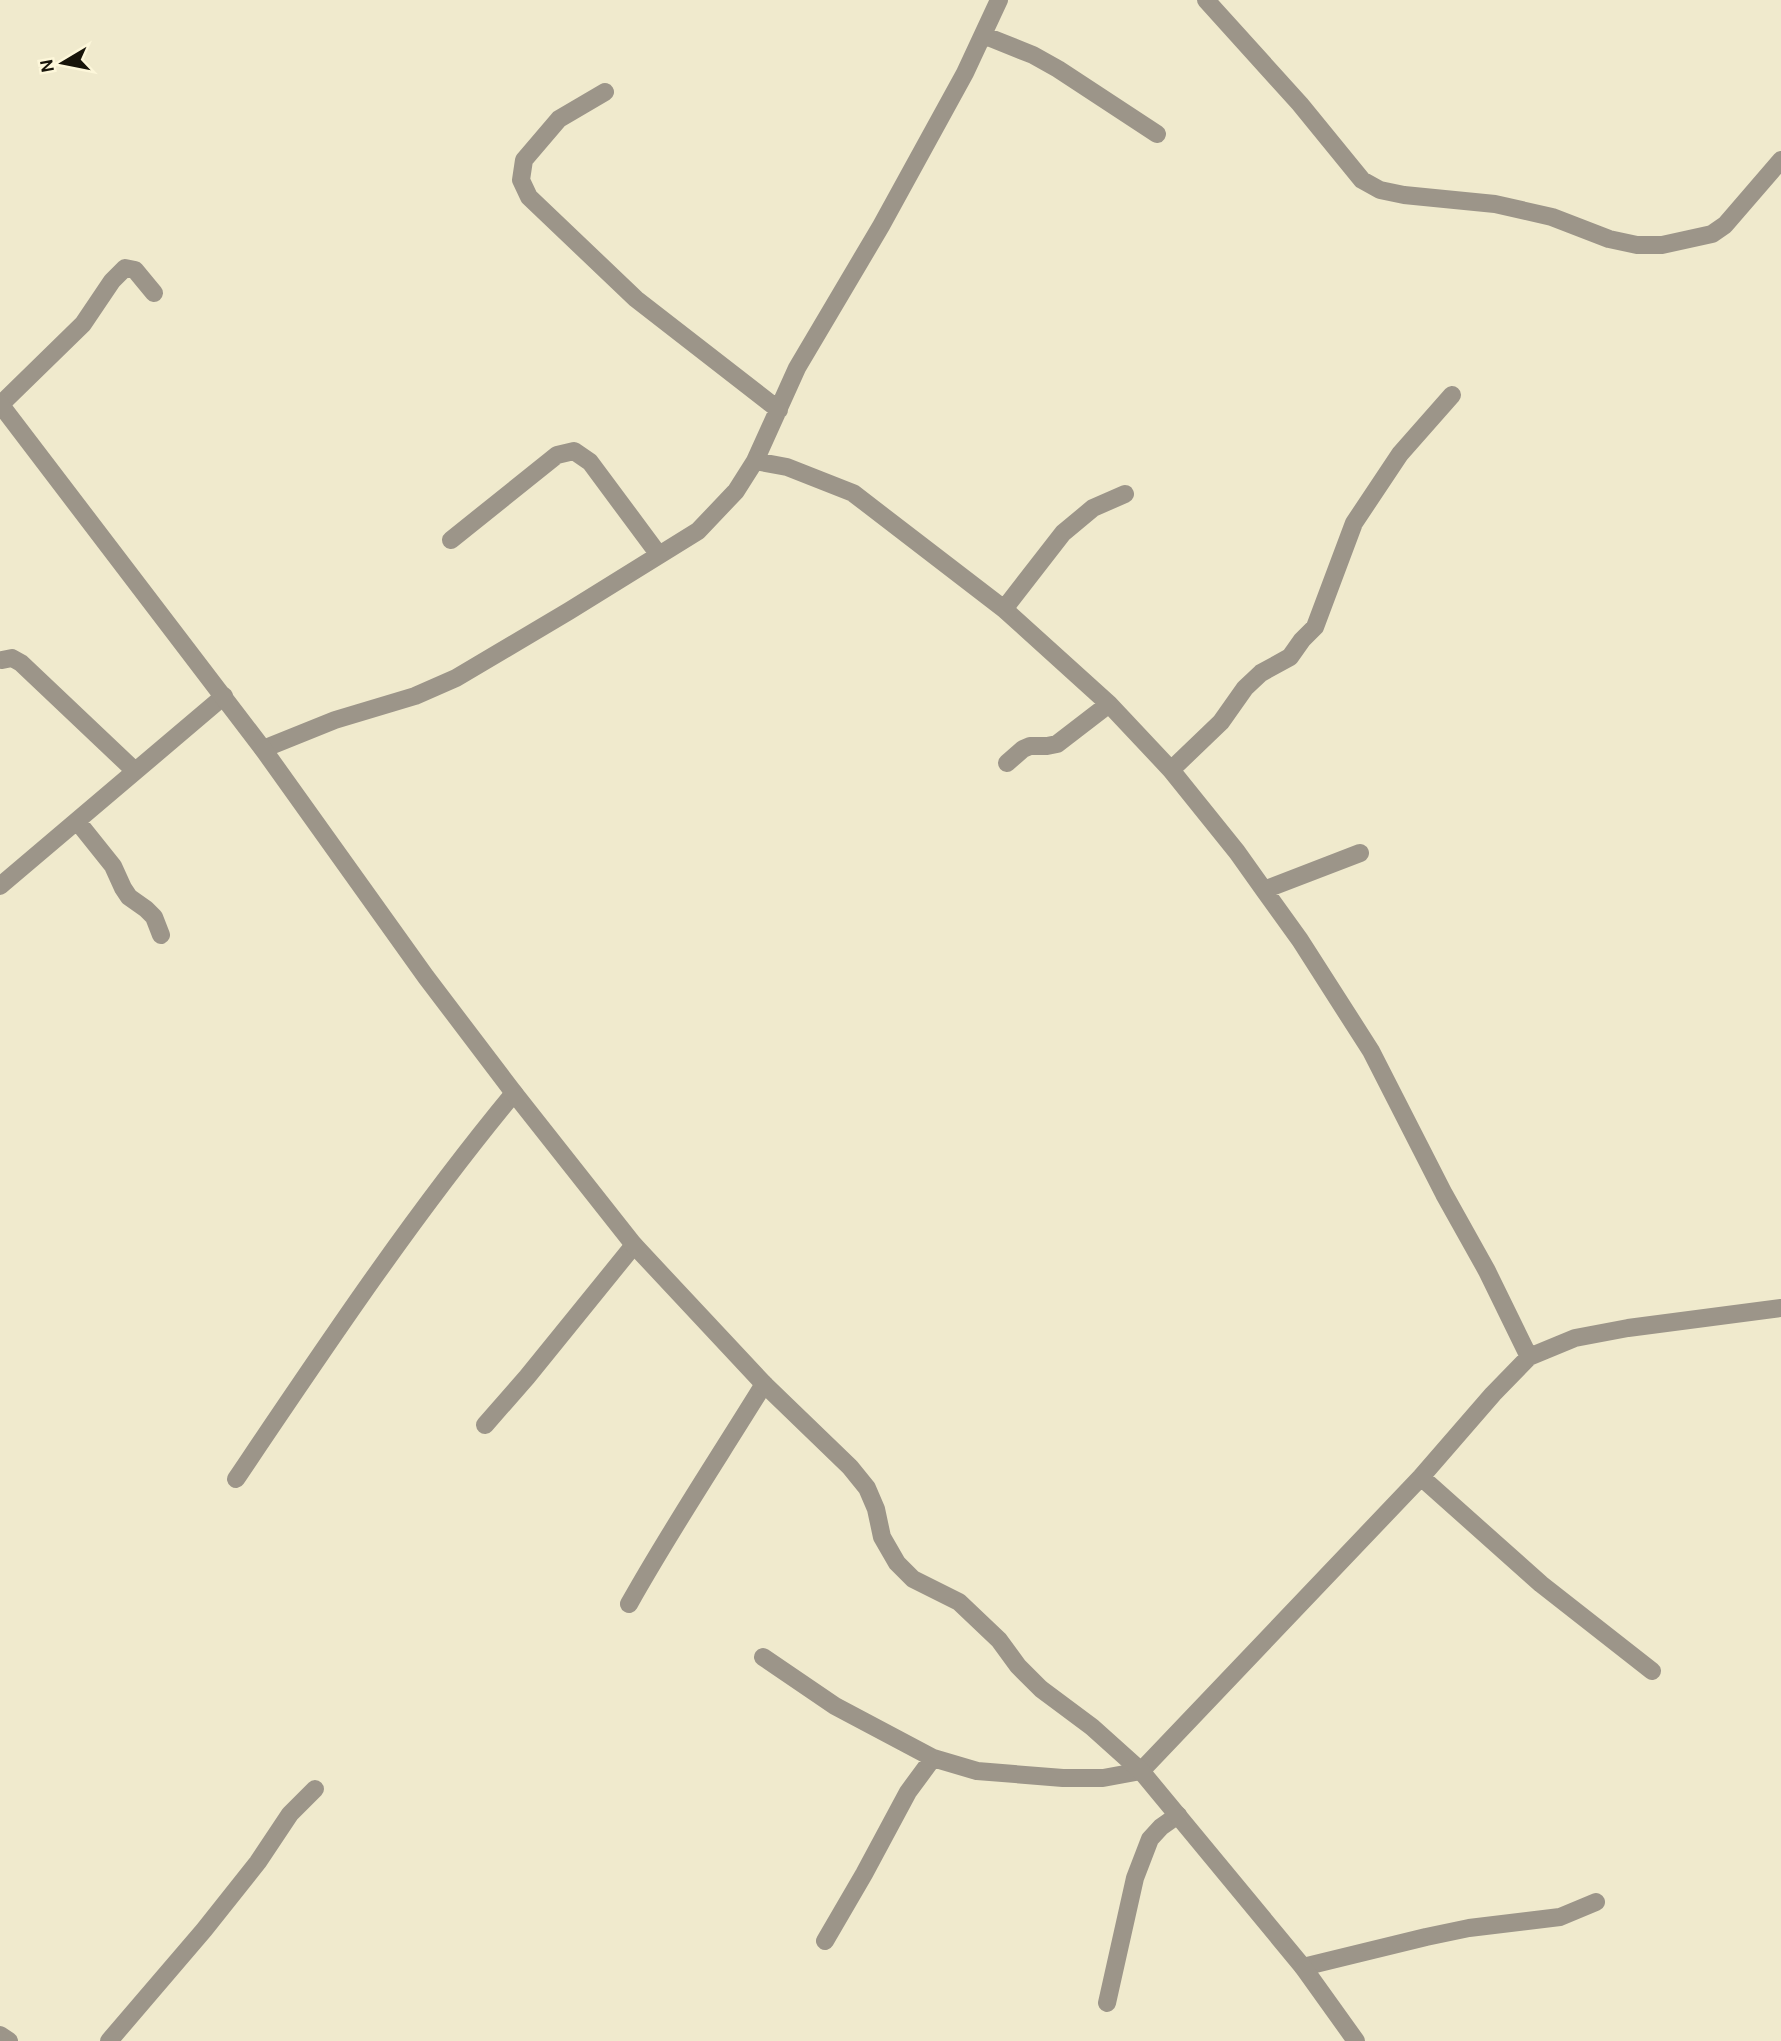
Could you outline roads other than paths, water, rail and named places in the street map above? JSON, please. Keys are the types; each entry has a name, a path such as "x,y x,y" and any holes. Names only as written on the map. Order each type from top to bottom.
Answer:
{"street":[{"path":"263,749 335,720 415,696 456,678 698,531 736,491 755,461 797,368 881,226 965,73 999,0"},
{"path":"1206,0 1300,103 1362,180 1380,190 1495,204 1552,217 1618,241 1637,245 1662,245 1712,234 1724,225 1781,160"},
{"path":"983,35 1033,55 1058,69 1157,134"},
{"path":"604,92 559,119 524,160 521,180 529,197 636,299 779,410"},
{"path":"155,293 135,270 125,268 112,281 83,324 0,404 224,696 426,977 634,1245 764,1384 850,1466 867,1488 876,1509 882,1537 897,1563 913,1579 959,1602 999,1640 1018,1666 1041,1689 1092,1727 1141,1771 1303,1967 1356,2041"},
{"path":"1171,770 1221,722 1245,688 1261,673 1290,657 1315,627 1354,523 1401,454 1452,395"},
{"path":"451,540 557,454 574,451 590,462 659,555"},
{"path":"755,461 787,467 853,494 1004,609 1109,704 1171,770 1237,852 1300,940 1371,1051 1444,1194 1487,1271 1529,1357"},
{"path":"1004,609 1063,533 1093,508 1125,494"},
{"path":"2,660 12,658 21,663 135,771"},
{"path":"0,886 224,696"},
{"path":"1007,763 1030,746 1057,744 1109,704"},
{"path":"77,821 113,866 129,897 154,917 161,935"},
{"path":"1264,890 1360,853"},
{"path":"236,1479 393,1249 463,1154 514,1093"},
{"path":"485,1425 634,1245"},
{"path":"763,1657 835,1706 933,1758 977,1771 1063,1778 1103,1778 1141,1771 1421,1477 1529,1357 1575,1338 1628,1328 1781,1308"},
{"path":"629,1604 663,1544 764,1384"},
{"path":"1421,1477 1541,1584 1652,1671"},
{"path":"825,1941 908,1792 933,1758"},
{"path":"109,2041 204,1930 258,1861 290,1814 315,1789"},
{"path":"1107,2003 1135,1878 1150,1839 1178,1815"},
{"path":"1303,1967 1447,1933 1560,1917 1596,1902"},
{"path":"0,2035 9,2041"}]}
